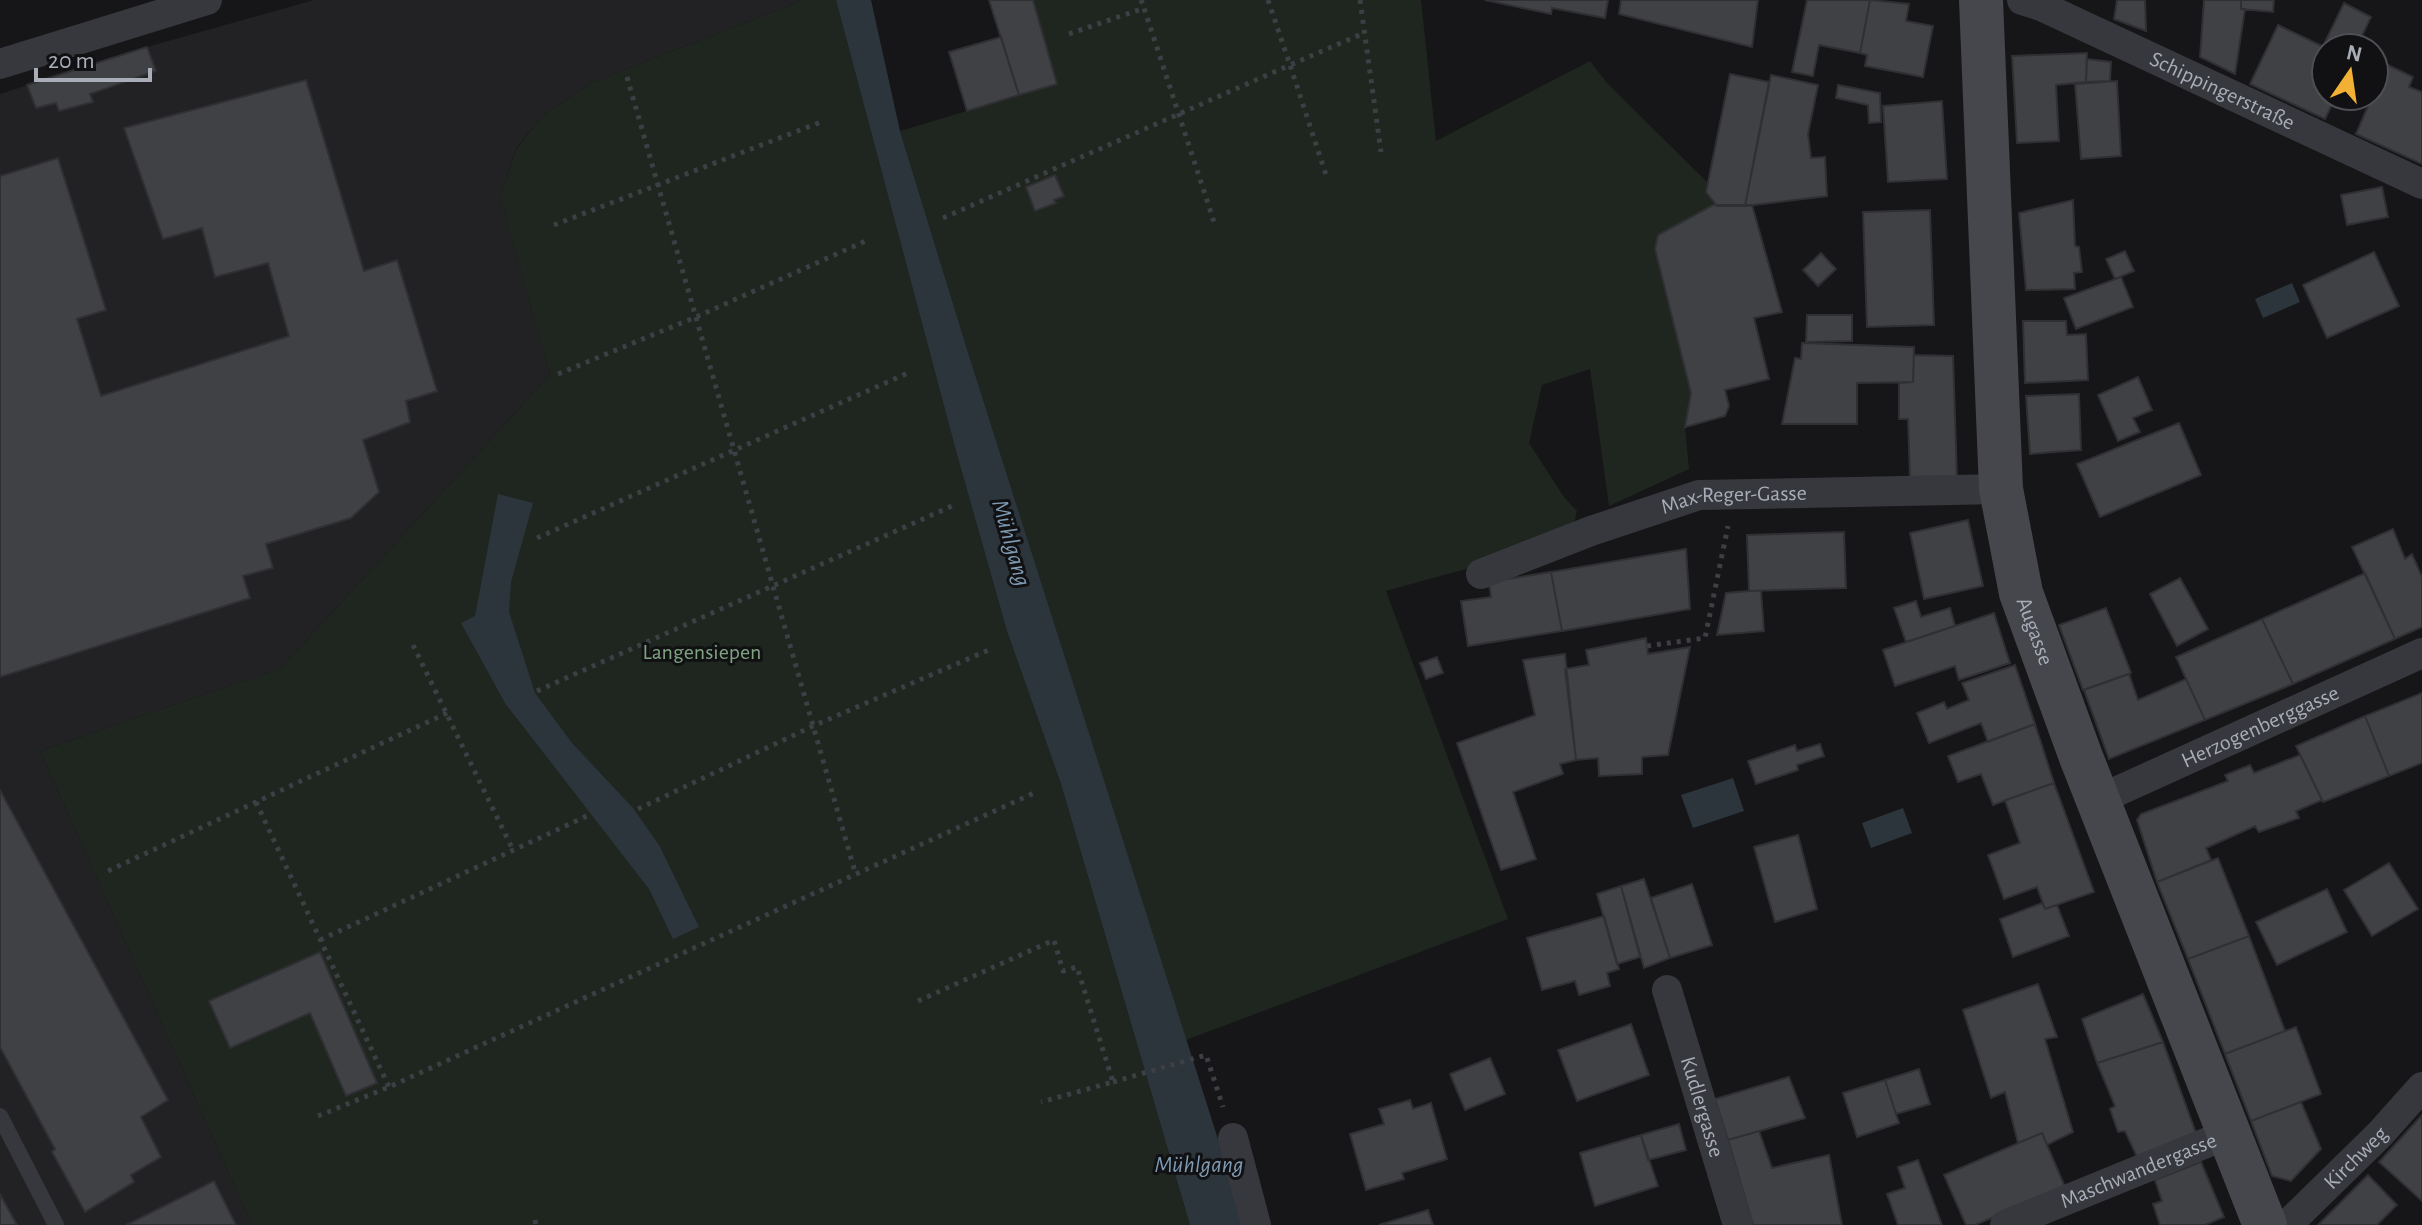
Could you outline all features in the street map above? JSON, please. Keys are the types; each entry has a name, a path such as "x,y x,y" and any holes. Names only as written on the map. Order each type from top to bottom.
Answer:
{"street":[{"path":"0,64 207,0"},
{"name":"Augasse","path":"1981,0 2001,489 2021,593 2098,800 2265,1225"},
{"name":"Schippingerstraße","path":"2022,0 2041,6 2422,184"},
{"name":"Max-Reger-Gasse","path":"1481,574 1646,511 1699,495 2001,489"},
{"name":"Herzogenberggasse","path":"2098,800 2422,653"},
{"name":"Kudlergasse","path":"1667,990 1738,1225"},
{"name":"Kirchweg","path":"2287,1225 2380,1134 2422,1087"},
{"name":"Maschwandergasse","path":"2005,1225 2228,1134"},
{"path":"1233,1138 1256,1225"}],"lane":[{"path":"0,1116 56,1225"}],"path":[{"path":"1141,0 1215,225"},
{"path":"1268,0 1327,178"},
{"path":"1360,0 1381,152"},
{"path":"1069,34 1144,8"},
{"path":"943,218 1364,33"},
{"path":"627,77 855,872"},
{"path":"554,225 821,122"},
{"path":"558,374 696,317 868,240"},
{"path":"537,538 910,372"},
{"path":"1647,646 1705,638 1734,494"},
{"path":"537,691 952,506"},
{"path":"413,645 513,850"},
{"path":"638,809 813,726 991,649"},
{"path":"108,871 447,713"},
{"path":"318,1116 389,1087 1034,793"},
{"path":"256,802 389,1087"},
{"path":"320,940 589,815"},
{"path":"918,1001 1054,940 1063,971 1077,967 1113,1082"},
{"path":"1041,1102 1206,1055 1233,1138"}],"shaded area":[{"path":"314,0 803,0 591,83 541,117 516,149 500,198 550,375 281,668 40,751 252,1225 0,1225 0,94 147,47"}],"green space":[{"name":"Langensiepen","path":"803,0 836,0 1007,631 1061,784 1190,1225 252,1225 40,751 281,668 550,375 500,198 516,150 541,117 591,83"},
{"path":"1033,0 1421,0 1436,141 1590,61 1607,83 1708,183 1706,192 1717,206 1658,235 1655,249 1691,393 1685,427 1689,469 1609,506 1590,369 1542,385 1529,443 1564,497 1577,511 1573,528 1473,567 1386,591 1508,919 1186,1040 900,131 1057,84"}],"water":[{"name":"Mühlgang","path":"836,0 871,0 900,131 1224,1158 1241,1225 1190,1225 1061,784 1007,631"},
{"path":"2292,283 2300,302 2263,318 2255,299"},
{"path":"498,494 533,503 511,582 509,612 535,693 572,743 633,808 659,845 699,927 673,939 649,889 505,703 461,623 475,616"},
{"path":"1733,778 1744,811 1693,828 1681,795"},
{"path":"1903,808 1912,833 1871,848 1862,823"}],"building":[{"path":"989,0 1033,0 1057,84 1019,95"},
{"path":"1485,0 1608,0 1605,18 1552,8 1551,14"},
{"path":"1621,0 1758,0 1752,47 1619,14"},
{"path":"1807,0 1870,0 1860,53 1819,45 1813,76 1792,72"},
{"path":"1870,0 1909,4 1906,21 1933,26 1923,77 1865,66 1867,55 1860,53"},
{"path":"2117,0 2145,0 2146,31 2114,19"},
{"path":"2204,0 2241,0 2241,9 2245,9 2235,74 2200,57"},
{"path":"2241,0 2274,0 2273,12 2241,9"},
{"path":"2344,3 2371,17 2364,32 2330,32"},
{"path":"2278,25 2310,40 2310,112 2250,84"},
{"path":"1001,37 1019,95 967,111 949,52"},
{"path":"147,47 156,71 90,94 93,102 59,111 56,103 36,108 27,85"},
{"path":"2087,53 2086,82 2056,85 2059,141 2017,143 2012,56"},
{"path":"2087,59 2111,62 2110,81 2086,82"},
{"path":"2390,66 2413,77 2409,87 2422,92 2422,164 2356,134 2365,112 2390,112"},
{"path":"1730,74 1769,82 1745,206 1717,206 1706,192"},
{"path":"1771,75 1818,85 1808,134 1811,158 1825,157 1827,196 1745,206"},
{"path":"306,80 364,271 397,260 437,391 406,401 410,422 363,440 379,492 351,518 266,544 273,568 243,576 250,598 0,677 0,176 58,158 106,310 77,319 101,396 289,336 268,263 215,277 202,228 163,239 124,128"},
{"path":"2117,81 2121,156 2081,159 2075,84"},
{"path":"1838,85 1880,93 1881,122 1869,123 1868,105 1836,98"},
{"path":"1942,101 1947,179 1888,182 1883,106"},
{"path":"2310,112 2328,112 2325,119"},
{"path":"1055,175 1064,196 1054,200 1056,203 1035,211 1026,187"},
{"path":"2382,187 2388,217 2347,225 2341,195"},
{"path":"2073,200 2075,246 2079,247 2082,272 2074,273 2075,289 2026,290 2019,213"},
{"path":"1713,205 1752,205 1782,312 1754,318 1769,379 1725,390 1729,406 1725,416 1685,427 1691,393 1655,249 1658,235"},
{"path":"1930,210 1934,325 1867,327 1863,212"},
{"path":"2125,251 2134,271 2115,279 2106,259"},
{"path":"2374,252 2399,306 2327,338 2303,285"},
{"path":"1821,253 1836,269 1818,286 1803,270"},
{"path":"2121,277 2133,307 2076,329 2064,298"},
{"path":"1807,315 1852,315 1852,341 1806,342"},
{"path":"2023,321 2066,321 2067,335 2086,334 2088,380 2025,383"},
{"path":"1802,343 1914,347 1913,382 1857,383 1857,424 1782,424 1795,358 1801,359"},
{"path":"1914,355 1953,356 1957,479 1910,478 1908,419 1899,419 1899,383 1913,382"},
{"path":"2138,377 2152,410 2133,418 2140,432 2118,441 2098,395"},
{"path":"2079,394 2081,450 2030,454 2026,396"},
{"path":"2179,423 2201,475 2100,517 2077,464"},
{"path":"1968,520 1983,586 1924,599 1910,533"},
{"path":"2393,529 2405,559 2412,554 2422,577 2422,627 2395,639 2352,547"},
{"path":"1844,532 1846,588 1749,591 1747,535"},
{"path":"1686,549 1690,609 1562,631 1551,572"},
{"path":"1551,572 1562,631 1468,646 1461,601 1491,597 1489,582"},
{"path":"2365,573 2395,639 2293,684 2262,619"},
{"path":"2180,578 2208,629 2177,646 2150,594"},
{"path":"1761,591 1764,631 1717,635 1726,593"},
{"path":"1916,601 1921,617 1950,608 1955,626 1906,642 1894,608"},
{"path":"2106,608 2131,673 2083,690 2059,625"},
{"path":"1994,613 2010,663 1959,680 1955,666 1895,686 1883,650"},
{"path":"2262,619 2293,684 2205,720 2176,657"},
{"path":"1646,638 1648,654 1690,647 1668,755 1642,757 1642,774 1599,776 1598,758 1576,760 1565,669 1589,665 1586,650"},
{"path":"1565,654 1576,760 1560,764 1563,774 1513,792 1536,859 1501,870 1457,743 1535,715 1523,660"},
{"path":"1437,657 1443,673 1426,679 1420,663"},
{"path":"2015,665 2035,724 1988,742 1981,723 1929,743 1917,713 1944,702 1947,709 1969,700 1962,683"},
{"path":"2129,674 2138,700 2186,679 2205,720 2109,759 2084,690"},
{"path":"2422,693 2422,763 2389,776 2365,716"},
{"path":"2365,716 2389,776 2323,802 2296,746"},
{"path":"2035,724 2054,783 1993,805 1981,774 1958,782 1948,756"},
{"path":"1820,744 1824,756 1797,765 1798,770 1756,784 1748,761 1795,745 1797,751"},
{"path":"2300,755 2322,800 2296,811 2299,818 2259,832 2255,826 2206,848 2211,860 2157,882 2137,820 2141,814 2228,781 2225,775 2250,765 2254,773"},
{"path":"2054,783 2094,892 2045,909 2037,887 2004,899 1988,855 2020,843 2005,800"},
{"path":"0,790 168,1100 141,1117 161,1157 131,1175 134,1182 85,1212 0,1047"},
{"path":"1798,835 1817,909 1775,922 1754,847"},
{"path":"2218,858 2249,936 2188,959 2157,882"},
{"path":"2389,863 2418,909 2372,936 2344,890"},
{"path":"1644,879 1670,958 1644,968 1621,886"},
{"path":"1692,884 1712,945 1670,958 1651,898"},
{"path":"1621,886 1640,957 1617,964 1597,894"},
{"path":"2327,889 2347,932 2277,965 2256,922"},
{"path":"2042,903 2045,909 2057,905 2069,936 2013,957 2000,919"},
{"path":"1604,916 1619,969 1607,973 1610,986 1579,995 1575,981 1542,990 1527,938"},
{"path":"2249,936 2285,1031 2225,1054 2188,959"},
{"path":"320,952 377,1083 346,1096 310,1013 230,1048 209,1001"},
{"path":"2038,984 2057,1037 2045,1039 2073,1132 2047,1145 2042,1133 2018,1143 2005,1092 1991,1098 1963,1010"},
{"path":"2143,994 2163,1042 2097,1063 2082,1019"},
{"path":"1631,1024 1649,1075 1577,1101 1558,1050"},
{"path":"2296,1027 2321,1094 2251,1121 2225,1054"},
{"path":"2163,1042 2197,1136 2138,1159 2125,1131 2118,1132 2110,1109 2115,1106 2097,1063"},
{"path":"1490,1058 1505,1094 1465,1110 1450,1074"},
{"path":"1919,1069 1930,1104 1896,1114 1885,1080"},
{"path":"1789,1077 1805,1118 1728,1140 1715,1099"},
{"path":"1885,1080 1899,1123 1857,1137 1843,1093"},
{"path":"1410,1100 1413,1109 1431,1103 1447,1159 1402,1173 1404,1179 1366,1190 1350,1134 1384,1124 1379,1109"},
{"path":"2301,1102 2321,1149 2291,1181 2272,1176 2251,1121"},
{"path":"2422,1115 2422,1201 2379,1162"},
{"path":"1679,1124 1686,1150 1648,1160 1641,1135"},
{"path":"1759,1131 1772,1168 1829,1155 1842,1225 1753,1225 1728,1140"},
{"path":"2042,1133 2065,1187 1975,1225 1966,1225 1944,1175"},
{"path":"1641,1135 1658,1186 1595,1206 1580,1153"},
{"path":"1918,1160 1942,1225 1898,1225 1887,1194 1905,1188 1898,1167"},
{"path":"2201,1162 2224,1217 2205,1225 2160,1225 2153,1204 2162,1201 2155,1180"},
{"path":"2368,1175 2397,1205 2377,1225 2318,1225"},
{"path":"214,1181 236,1225 126,1225"},
{"path":"0,1194 17,1225 0,1225"},
{"path":"1428,1210 1433,1225 1379,1225"}]}
